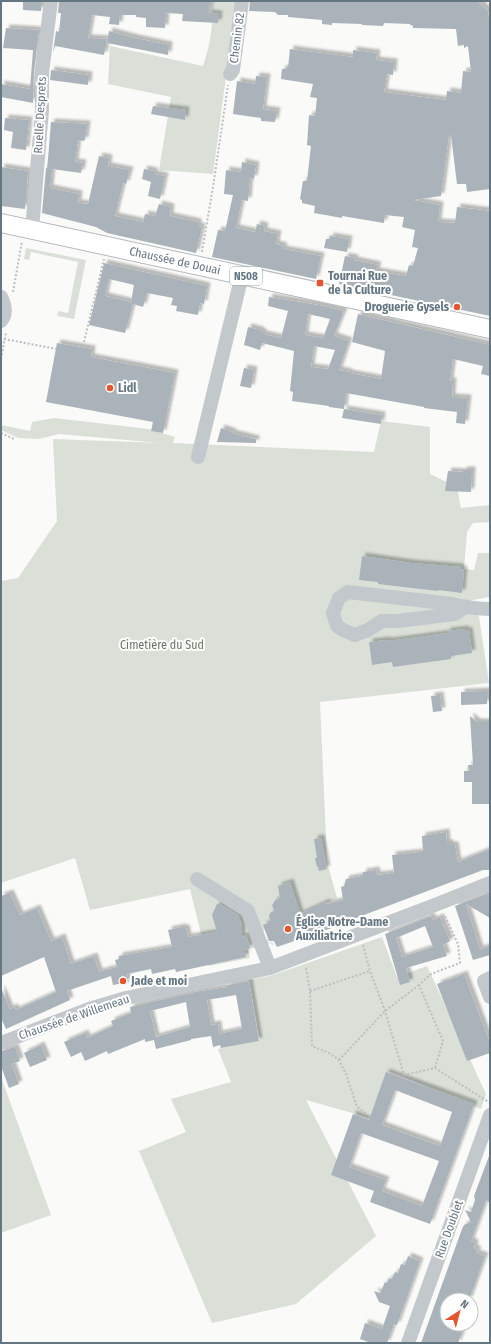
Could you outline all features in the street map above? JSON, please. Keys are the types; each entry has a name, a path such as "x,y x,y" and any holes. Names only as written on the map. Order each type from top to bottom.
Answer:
{"main road":[{"name":"Chaussée de Douai","path":"1,223 490,329"}],"street":[{"name":"Ruelle Desprets","path":"32,230 42,110 42,73 51,1"},
{"name":"Chemin 82","path":"230,74 233,70 242,1"},
{"path":"198,457 242,275"},
{"path":"1,297 5,310 1,321"},
{"path":"465,607 455,614 398,622 382,621 368,630 355,635 337,626 333,613 339,598 348,592 490,609"},
{"path":"197,879 248,911 270,968"},
{"name":"Chaussée de Willemeau","path":"1,1043 88,1009 126,998 270,968 490,883"},
{"path":"490,978 484,981 490,997"},
{"name":"Rue Doublet","path":"408,1343 490,1115"}],"path":[{"path":"200,266 230,74"},
{"path":"83,346 107,247"},
{"path":"4,339 57,349"},
{"path":"1,433 14,439"},
{"path":"339,1060 385,1011 420,985 431,974 460,963 458,944 440,903"},
{"path":"360,934 370,971 385,1011 404,1075 435,1068 490,1103"},
{"path":"303,955 310,991 312,1046 329,1053 339,1060 346,1074 357,1107 367,1114"},
{"path":"310,991 370,971"},
{"path":"420,985 443,1040 435,1068"}],"green space":[{"path":"212,1 236,1 213,174 159,170 171,97 108,84 110,46 203,66 211,34"},
{"path":"26,248 86,260 74,319 57,316 58,311 68,313 78,262 31,252 29,260 24,259"},
{"name":"Cimetière du Sud","path":"54,418 149,429 175,437 173,443 374,452 381,421 430,427 430,474 457,487 461,508 490,505 490,522 473,523 467,532 464,569 474,570 478,553 490,553 490,597 467,601 479,617 489,683 320,702 327,862 337,898 298,915 280,899 274,900 272,905 274,912 272,921 264,924 265,929 263,931 266,940 268,939 269,943 272,942 274,946 270,943 250,949 248,951 250,958 209,966 190,889 90,910 75,858 1,883 1,581 18,578 57,521 53,439 160,443 59,434 39,439 18,438 1,430 1,425 30,431 32,422"},
{"path":"382,937 397,977 427,966 486,1094 481,1109 389,1071 370,1118 306,1100 376,1236 296,1304 212,1323 139,1151 186,1132 171,1099 231,1082 218,1049 260,1040 249,980 273,975"},
{"path":"1,1077 51,1215 1,1233"}],"building":[{"path":"23,1 42,1 41,11 23,10"},
{"path":"59,1 210,1 209,13 219,14 218,23 182,21 183,14 166,13 165,28 146,27 146,18 136,17 136,15 120,15 119,25 109,24 110,17 92,15 88,38 107,39 104,55 55,46 53,53 56,31 59,32 61,13 58,13"},
{"path":"250,1 477,1 488,11 490,27 490,189 467,192 466,184 457,184 451,135 449,135 441,196 413,200 440,205 438,222 455,223 457,207 490,211 490,316 339,284 345,256 355,258 354,260 378,265 376,271 406,276 409,265 413,266 418,248 412,247 415,230 402,227 404,217 385,215 384,223 342,216 342,218 314,213 315,206 302,203 302,200 300,199 303,181 307,181 311,146 307,145 309,115 315,116 317,98 310,97 313,84 281,79 282,69 288,68 290,49 353,57 353,50 377,53 376,60 394,62 393,75 387,74 384,92 446,100 447,91 461,93 463,71 471,72 468,46 464,48 464,45 458,46 456,29 413,28 413,26 409,24 384,23 383,26 332,23 332,25 322,24 322,20 288,17 288,15 278,15 275,12 249,11"},
{"path":"6,28 39,30 34,72 33,103 1,97 1,84 30,89 33,50 3,48"},
{"path":"109,31 169,45 168,55 107,43"},
{"path":"51,70 89,75 88,85 50,80"},
{"path":"256,76 267,77 263,109 277,111 275,122 261,121 261,118 233,114 237,81 255,84"},
{"path":"153,106 186,110 185,120 151,114"},
{"path":"5,118 29,120 26,150 11,148 13,132 4,130"},
{"path":"51,122 87,124 85,140 78,140 75,162 83,163 81,173 52,169 50,188 79,194 78,203 88,204 99,156 109,158 108,166 130,170 126,184 123,183 115,216 143,222 145,214 155,216 159,204 171,207 170,216 198,222 198,226 202,227 196,253 107,233 96,227 42,213"},
{"path":"242,162 256,165 254,179 250,178 248,201 242,200 236,228 255,232 257,224 265,226 264,231 278,234 276,244 284,246 283,249 321,256 316,279 212,257 218,230 225,231 233,195 224,194 226,170 241,172"},
{"path":"1,167 28,171 25,209 1,206"},
{"path":"144,169 154,171 154,174 165,176 160,199 148,196 151,182 142,179"},
{"path":"330,236 349,239 347,252 324,248 326,239 330,239"},
{"path":"104,263 207,286 204,304 200,303 198,315 176,311 177,306 171,305 173,298 147,293 143,307 133,304 125,333 89,325","holes":["109,279 134,285 131,302 105,296"]},
{"path":"269,297 324,306 344,311 334,336 349,341 339,370 381,379 385,351 352,342 358,314 490,345 490,376 481,374 483,366 453,359 450,381 453,381 452,397 468,398 465,424 456,423 457,412 424,408 346,393 344,409 292,401 293,392 290,391 294,351 262,343 260,350 244,345 248,327 260,330 263,334 281,338 288,311 268,306","holes":["308,314 330,319 323,338 305,335","314,346 335,350 328,369 311,367"]},
{"name":"Lidl","path":"57,343 92,349 91,357 175,373 163,433 151,431 153,422 46,402"},
{"path":"244,368 254,370 251,388 240,386"},
{"path":"344,409 382,415 381,424 342,418"},
{"path":"221,428 233,432 232,433 256,439 256,443 217,442"},
{"path":"463,470 472,470 471,492 445,491 448,471 463,472"},
{"path":"362,556 411,563 461,567 460,569 464,570 462,593 378,584 378,582 359,580"},
{"path":"465,629 465,631 469,630 472,653 451,656 451,659 393,667 392,662 372,665 369,642 419,637"},
{"path":"487,691 487,704 461,705 461,692"},
{"path":"440,695 442,711 433,712 431,696"},
{"path":"470,716 477,722 490,722 490,804 472,804 472,782 464,782 464,771 469,771 468,765 473,765"},
{"path":"446,832 447,843 450,843 450,845 455,845 458,862 490,849 490,870 483,870 349,922 277,947 274,941 269,941 263,925 271,921 269,917 270,913 274,911 272,905 275,900 280,898 278,886 290,882 300,914 326,902 327,904 343,900 341,887 344,886 346,879 363,876 363,872 376,870 377,875 394,873 392,855 423,852 422,836"},
{"path":"321,838 327,869 319,871 315,858 317,858 314,839"},
{"path":"10,893 20,915 37,908 51,941 62,937 71,964 94,956 99,972 117,967 115,960 119,959 119,956 172,947 168,930 182,927 186,928 188,937 217,932 212,915 217,904 220,904 238,915 242,926 242,937 246,935 250,948 244,950 246,957 176,972 175,969 152,974 151,969 127,974 129,982 113,985 111,976 67,991 70,1000 6,1029 1,1018 1,988 10,1009 14,1007 16,1010 56,992 44,957 1,976 1,896"},
{"path":"486,894 490,896 490,918 466,904 480,949 490,946 490,955 473,960 455,906"},
{"path":"431,916 433,920 440,917 450,941 443,945 447,956 406,968 410,982 400,985 385,934","holes":["425,926 433,947 402,957 396,938"]},
{"path":"464,974 490,1043 490,1053 467,1061 437,984"},
{"path":"249,981 259,1041 221,1048 220,1045 213,1047 211,1036 191,1039 156,1049 154,1040 145,1042 145,1039 108,1054 107,1051 85,1061 81,1052 71,1057 64,1042 85,1033 87,1038 113,1026 111,1021 131,1013 130,1007 195,992 228,987 228,985","holes":["236,995 242,1029 219,1034 218,1024 211,1025 207,1000","186,1002 190,1027 156,1037 150,1011"]},
{"path":"41,1045 47,1060 30,1067 24,1053"},
{"path":"15,1047 20,1061 12,1064 19,1084 9,1088 1,1066 1,1051"},
{"path":"386,1072 474,1104 430,1224 370,1202 374,1191 331,1175 353,1114 369,1120","holes":["395,1090 452,1112 440,1146 382,1125","361,1133 439,1161 422,1206 382,1191 386,1180 349,1167"]},
{"path":"490,1156 490,1203 486,1200 471,1241 475,1243 474,1248 478,1250 476,1253 485,1256 472,1292 439,1292 462,1229 464,1225 471,1222 465,1210 471,1212 475,1200 474,1196"},
{"path":"408,1256 420,1261 397,1325 394,1324 387,1343 371,1343 360,1339 365,1323 382,1329 390,1306 379,1302 374,1291 380,1293 385,1282 387,1283 389,1278 392,1279 395,1272 398,1273 401,1264 405,1265"},
{"path":"439,1293 439,1332 462,1332 458,1343 421,1343"}],"place":[{"name":"Tournai Rue de la Culture","path":"320,283"},
{"name":"Droguerie Gysels","path":"457,307"},
{"name":"Lidl","path":"110,388"},
{"name":"Église Notre-Dame Auxiliatrice","path":"288,929"},
{"name":"Jade et moi","path":"123,981"}]}
